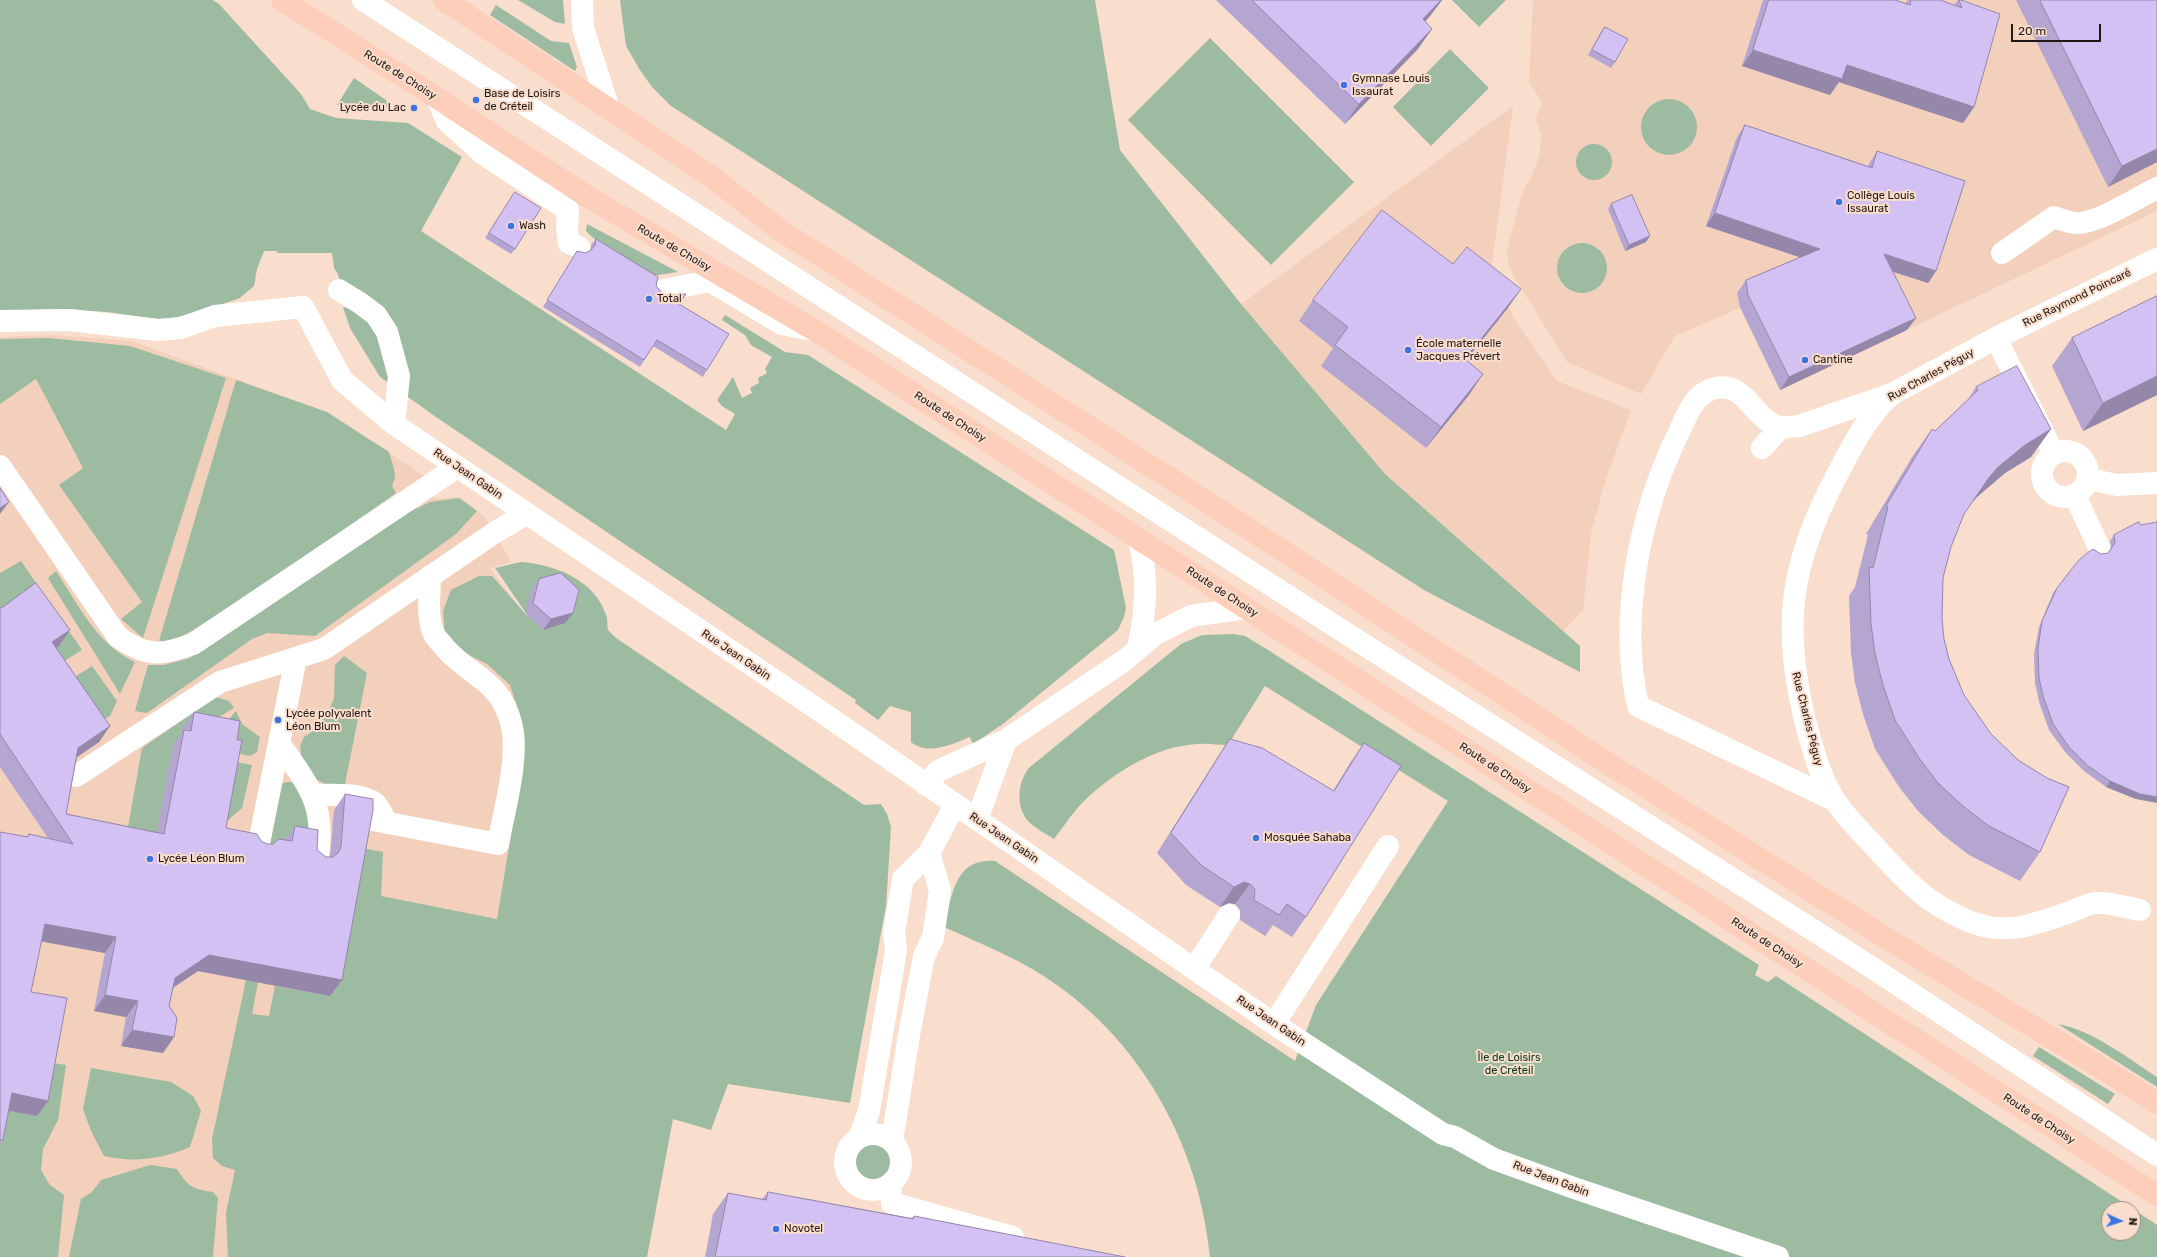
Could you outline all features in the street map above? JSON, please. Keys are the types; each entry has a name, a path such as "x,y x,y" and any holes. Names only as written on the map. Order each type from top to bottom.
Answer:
{"main road":[{"name":"Route de Choisy","path":"282,0 437,98 588,198 816,331 2157,1195"},
{"path":"444,0 533,61 709,175 780,230 1240,523 1609,764 1899,946 2157,1103"}],"street":[{"path":"363,0 1325,620 1868,965 2157,1155"},
{"path":"582,0 583,28 609,109"},
{"path":"437,98 447,121 482,153 568,210"},
{"path":"2002,253 2054,218 2068,222 2080,223 2094,220 2157,188"},
{"path":"568,210 588,198"},
{"path":"568,210 567,228 569,243 579,247"},
{"name":"Rue Raymond Poincaré","path":"1996,338 2157,259"},
{"path":"664,290 710,281 782,324 816,331"},
{"path":"339,290 376,315 387,332 399,376 394,424"},
{"name":"Rue Jean Gabin","path":"0,321 70,320 158,330 181,328 215,316 303,307 342,380 394,424 823,713 955,805 1195,968 1274,1024 1443,1134 1455,1136 1494,1158 1581,1191 1778,1257"},
{"path":"1996,338 2054,454"},
{"name":"Rue Charles Péguy","path":"1996,338 1892,394 1881,404 1870,418 1816,515 1797,574 1792,630 1794,670 1809,736 1822,774 1834,800 1909,884 1945,910 1980,925 1999,929 2022,927 2096,902 2140,910"},
{"path":"1834,800 1731,748 1638,706 1631,641 1633,594 1639,542 1652,497 1676,437 1698,395 1718,387 1734,389 1769,422 1781,427 1799,426 1892,394"},
{"path":"1762,448 1781,427"},
{"path":"2099,547 2081,487 2088,472 2082,458 2068,452 2054,454 2045,464 2042,477 2044,484 2053,494 2060,497 2081,487 2157,483"},
{"path":"0,466 118,637 132,646 146,652 168,653 193,644 457,467"},
{"path":"76,776 220,682 324,649 430,576 526,514"},
{"path":"1138,647 1144,620 1146,591 1144,560 1139,539"},
{"path":"312,795 342,795 368,799 376,804 380,821 498,844 514,758 513,727 503,701 486,680 452,656 435,636 429,614 430,576"},
{"path":"926,785 938,771 1006,740 1125,660 1138,647 1154,635 1191,616 1246,608"},
{"path":"258,848 296,658"},
{"path":"977,820 1006,740"},
{"path":"279,743 305,781 317,804 321,838 317,861"},
{"path":"859,1138 869,1111 896,951 894,932 903,879 929,853 955,805"},
{"path":"1274,1024 1388,846"},
{"path":"892,1141 924,956 933,938 940,890 929,853"},
{"path":"1195,968 1229,915"},
{"path":"896,951 924,956"},
{"path":"869,1111 895,1117"},
{"path":"876,1134 892,1141 898,1148 902,1164 896,1180 890,1186 882,1190 864,1189 850,1179 846,1170 847,1153 852,1144 859,1138 876,1134"},
{"path":"890,1186 892,1203 1031,1243"}],"shaded area":[{"name":"Collège Louis Issaurat","path":"1533,0 2157,0 2157,211 1780,390 1740,308 1675,336 1641,394 1567,362 1513,275 1508,263 1507,251 1522,193 1532,175 1540,154 1541,135 1536,118 1542,102 1529,82"},
{"name":"École maternelle Jacques Prévert","path":"1513,106 1492,264 1514,319 1557,381 1631,410 1605,482 1591,532 1583,610 1563,631 1385,474 1241,304"},
{"name":"Lycée polyvalent Léon Blum","path":"50,335 131,341 327,412 424,476 435,499 460,497 485,517 511,562 490,568 537,631 576,809 397,1257 0,1257 0,337"}],"green space":[{"path":"0,0 213,0 219,4 301,94 310,109 336,118 408,123 462,157 421,231 726,430 735,414 722,406 717,400 733,377 742,398 752,393 750,388 759,383 758,378 767,373 765,369 772,357 751,345 745,335 722,320 725,315 785,352 808,355 1114,550 1126,608 1118,630 1003,724 973,744 970,737 956,743 940,747 925,748 911,742 911,712 890,706 878,720 855,703 856,700 436,417 380,377 350,328 343,307 347,308 338,274 334,268 332,253 277,253 277,251 264,251 257,269 254,286 240,298 208,309 166,320 107,312 61,309 0,311"},
{"path":"518,0 563,0 565,24 555,22"},
{"path":"620,0 1095,0 1120,150 1241,304 1385,474 1580,646 1580,672 1424,590 671,106 652,87 626,46"},
{"path":"1452,0 1506,0 1479,27"},
{"path":"496,5 551,41 569,43 577,67 575,71 490,15"},
{"path":"1210,38 1354,182 1271,265 1128,120"},
{"path":"1450,49 1489,88 1431,146 1393,107"},
{"path":"354,78 386,100 388,107 337,105"},
{"path":"1663,99 1675,99 1685,103 1693,111 1697,121 1697,133 1693,143 1685,151 1675,155 1663,155 1653,151 1645,143 1641,133 1641,121 1645,111 1653,103"},
{"path":"1598,144 1607,149 1611,155 1611,169 1607,175 1598,180 1590,180 1581,175 1577,169 1576,158 1581,149 1587,145"},
{"path":"587,224 678,272 652,276 592,237 586,231"},
{"path":"1582,243 1592,245 1600,250 1605,258 1607,268 1605,278 1600,286 1592,291 1582,293 1572,291 1564,286 1559,278 1557,268 1559,258 1564,250 1572,245"},
{"path":"49,338 130,346 226,378 143,638 121,619 142,602 59,485 83,468 36,379 0,404 0,339"},
{"path":"236,380 327,412 389,452 395,478 392,486 396,493 263,586 192,631 172,641 159,641"},
{"path":"459,498 477,511 456,534 315,636 267,633 252,639 147,713 135,711 148,665 164,665 190,658 407,513 430,502"},
{"path":"21,561 82,650 50,670 41,658 59,646 0,616 0,573"},
{"path":"521,562 534,563 559,570 583,583 593,592 601,603 607,617 608,630 616,638 864,805 881,804 887,814 891,827 886,906 850,1103 728,1084 711,1130 673,1119 647,1257 228,1257 226,1213 235,1170 222,1166 213,1158 212,1139 246,980 258,982 252,1014 269,1016 275,986 330,996 358,847 383,852 381,896 497,919 521,775 523,726 510,685 487,664 458,650 445,635 443,611 451,590 479,576 492,576 530,619 495,568"},
{"path":"56,571 81,610 99,634 122,655 135,662 120,694 48,578"},
{"name":"Île de Loisirs de Créteil","path":"1233,634 1245,636 1759,965 1755,975 1768,982 1776,976 2121,1201 2101,1201 2101,1241 2141,1241 2141,1214 2157,1225 2157,1257 1210,1257 1204,1215 1193,1174 1178,1134 1159,1097 1135,1062 1108,1029 1077,1000 1042,975 1007,955 944,927 953,892 957,881 963,872 971,865 981,861 995,861 1295,1061 1316,1005 1448,801 1265,686 1228,745 1201,744 1182,746 1166,750 1136,763 1108,781 1084,801 1072,814 1054,839 1030,823 1025,817 1020,803 1020,787 1022,780 1030,767 1181,644 1202,635"},
{"path":"344,656 367,673 344,789 329,786 314,778 302,763 300,746 304,737 315,730 327,714 334,699 335,665"},
{"path":"92,666 117,701 110,716 90,728 61,686"},
{"path":"216,697 229,701 234,708 210,722 179,746 153,850 125,844 142,748"},
{"path":"236,711 242,724 260,737 257,752 250,756 226,751 216,734"},
{"path":"230,761 252,765 242,808 217,830"},
{"path":"292,782 304,795 312,837 268,855 282,784"},
{"path":"2058,1024 2084,1032 2122,1053 2157,1077 2157,1087"},
{"path":"2039,1047 2115,1094 2108,1104 2033,1056"},
{"path":"47,1062 66,1065 58,1120 43,1149 41,1170 50,1185 64,1195 58,1257 0,1257 0,1111"},
{"path":"91,1068 171,1082 193,1096 201,1111 190,1147 147,1159 125,1159 104,1156 91,1131 83,1109"},
{"path":"875,1142 890,1148 896,1163 890,1178 875,1184 860,1178 854,1163 860,1148"},
{"path":"150,1165 177,1169 184,1180 192,1186 200,1190 213,1192 218,1198 213,1257 69,1257 81,1199 92,1192 101,1180"}],"building":[{"name":"Gymnase Louis Issaurat","path":"1252,0 1441,0 1423,19 1432,29 1359,104"},
{"path":"1769,0 1895,0 1910,5 1911,0 1940,0 1962,8 1959,0 1961,0 2000,14 1974,107 1847,65 1842,79 1753,50"},
{"path":"2040,0 2157,0 2157,149 2122,166"},
{"path":"1605,27 1628,39 1615,62 1592,50"},
{"path":"1745,125 1872,168 1877,151 1965,181 1936,271 1884,254 1916,318 1789,377 1748,295 1746,280 1820,249 1715,213"},
{"name":"Wash","path":"515,192 541,208 515,249 489,233"},
{"path":"1632,195 1650,236 1629,245 1611,204"},
{"path":"1382,210 1453,264 1467,247 1521,289 1465,359 1483,374 1441,427 1335,345 1348,327 1313,300"},
{"path":"596,239 658,277 656,286 664,295 686,294 679,304 729,334 707,370 657,340 644,360 547,300 577,251 585,253 591,250 595,245"},
{"path":"2157,296 2157,376 2103,403 2072,338"},
{"path":"2017,366 2051,429 2025,445 1997,468 1964,514 1951,547 1943,578 1942,619 1944,639 1949,659 1964,695 1991,734 2018,760 2047,778 2069,787 2040,852 1989,826 1963,806 1938,783 1919,758 1895,720 1883,685 1875,654 1871,624 1869,567 1873,568 1888,507 1886,506 1932,429 1935,431 1978,390 1976,387"},
{"path":"0,488 9,502 0,508"},
{"path":"2139,522 2141,525 2157,522 2157,797 2140,794 2110,781 2088,766 2069,747 2053,724 2043,696 2039,678 2038,648 2042,621 2057,588 2078,561 2086,554 2093,549 2101,554 2108,553 2115,543 2114,535"},
{"path":"561,573 579,590 573,613 551,619 533,603 539,579"},
{"name":"Lycée Léon Blum","path":"36,583 70,630 52,642 110,726 78,748 66,814 164,834 184,730 191,731 194,712 240,721 237,740 242,740 226,828 257,834 261,841 267,844 273,844 279,839 292,841 295,826 318,830 317,850 326,857 333,857 338,853 341,847 345,794 373,799 373,810 342,980 209,955 175,978 169,1006 177,1018 174,1037 132,1030 138,1001 105,995 116,937 45,924 31,992 67,998 48,1101 12,1093 3,1140 0,1140 0,832 28,837 29,834 73,844 0,734 0,607 1,608"},
{"name":"Mosquée Sahaba","path":"1230,739 1262,748 1334,791 1364,743 1401,766 1306,917 1287,904 1279,915 1254,900 1255,889 1250,884 1244,882 1234,887 1201,865 1171,833"},
{"path":"768,1192 913,1219 914,1216 1125,1257 715,1257 728,1193 766,1200"}],"place":[{"name":"Gymnase Louis Issaurat","path":"1344,85"},
{"name":"Base de Loisirs de Créteil","path":"476,100"},
{"name":"Lycée du Lac","path":"414,108"},
{"name":"Collège Louis Issaurat","path":"1839,202"},
{"name":"Wash","path":"511,226"},
{"name":"Total","path":"649,299"},
{"name":"École maternelle Jacques Prévert","path":"1408,350"},
{"name":"Cantine","path":"1805,360"},
{"name":"Lycée polyvalent Léon Blum","path":"278,720"},
{"name":"Mosquée Sahaba","path":"1256,838"},
{"name":"Lycée Léon Blum","path":"150,859"},
{"name":"Novotel","path":"776,1229"}]}
